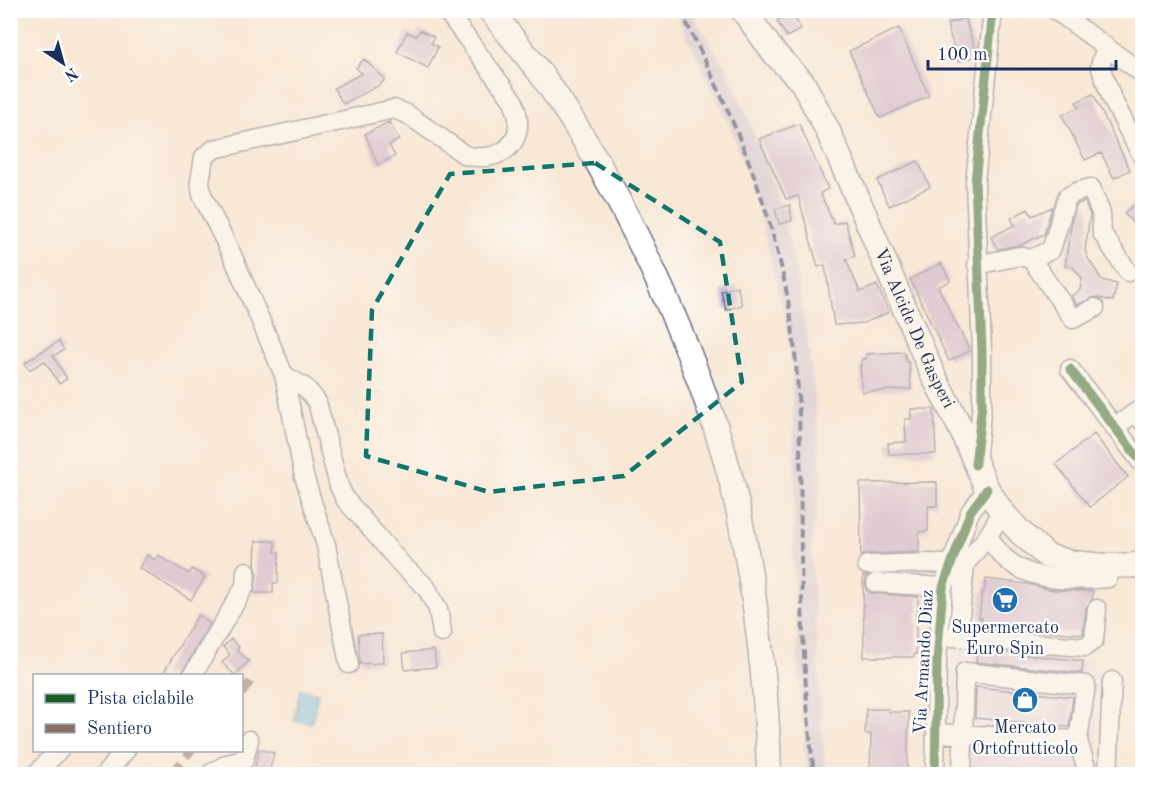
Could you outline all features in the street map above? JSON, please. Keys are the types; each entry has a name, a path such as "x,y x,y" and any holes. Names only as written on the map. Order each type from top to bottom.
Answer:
{"main road":[{"path":"490,10 543,78 594,156 627,214 694,364 720,441 738,508 746,550 764,666 769,774"},
{"name":"Via Alcide De Gasperi","path":"742,10 775,54 803,83 856,195 933,375 961,429 987,489 1002,512 1047,556 1072,563 1112,566 1143,565"}],"street":[{"path":"350,664 326,545 304,476 284,375 233,256 202,195 200,182 204,157 214,149 394,109 407,114 465,155 489,158 507,150 516,137 519,120 514,102 446,10"},
{"path":"975,465 982,404 975,182 993,10"},
{"path":"1055,10 1143,73"},
{"path":"1106,46 1100,66 1112,99 1143,156"},
{"path":"977,266 1019,256 1031,259 1052,249 1067,197 1090,188 1101,213 1102,233 1128,272"},
{"path":"1031,259 1073,319 1095,308"},
{"path":"1070,369 1141,458"},
{"path":"284,375 306,388 317,402 339,486 345,500 380,541 426,587 438,609 442,633"},
{"path":"1115,427 1136,412 1143,421"},
{"name":"Via Armando Diaz","path":"936,774 943,587 970,512 987,489"},
{"path":"958,637 965,564 988,536 1002,512"},
{"path":"988,536 1005,558 1029,573 1073,581 1108,578 1112,566"},
{"path":"867,565 931,563 951,565"},
{"path":"193,674 245,586 246,572"},
{"path":"876,583 943,587"},
{"path":"940,636 1085,647 1094,640 1097,609"},
{"path":"962,774 965,672 1086,686 1078,740 1088,774"},
{"path":"1108,774 1112,681"},
{"path":"936,732 1078,740"},
{"path":"210,774 227,764 244,760 249,740"},
{"path":"36,774 57,752"},
{"path":"105,774 124,752"}],"highlighted area":[{"path":"595,163 720,242 742,382 624,476 489,492 366,456 372,310 450,174"}],"shaded area":[{"path":"675,11 690,11 727,69 777,195 792,252 810,355 822,472 811,549 825,774 808,774 805,750 798,666 793,553 795,471 791,357 784,313 755,198 731,128"},
{"name":"Mercato Ortofrutticolo","path":"954,647 1083,661 1091,658 1090,667 1098,667 1099,674 1096,774 951,774"}],"water":[{"path":"300,689 318,693 312,723 294,720"}],"building":[{"path":"791,12 801,29 787,37 777,21"},
{"path":"965,18 977,56 958,62 947,24"},
{"path":"899,28 929,96 880,118 849,51"},
{"path":"420,30 434,37 431,43 438,47 428,68 397,52 407,32 416,36"},
{"path":"364,59 385,79 380,85 343,104 334,88 362,73 356,68"},
{"path":"1093,94 1130,170 1114,178 1101,153 1085,160 1062,115 1079,107 1076,102"},
{"path":"389,122 399,140 389,145 395,156 378,165 365,134"},
{"path":"799,124 828,189 820,193 834,224 845,221 855,256 846,259 860,292 877,285 889,312 864,323 834,325 825,265 818,267 798,196 786,199 759,139"},
{"path":"918,161 930,187 889,206 877,180"},
{"path":"1143,197 1143,235 1124,213"},
{"path":"1083,202 1090,215 1085,250 1087,257 1102,280 1117,284 1113,301 1095,297 1077,305 1071,296 1080,290 1082,278 1073,267 1065,266 1072,219 1076,205"},
{"path":"790,205 792,221 779,224 775,209"},
{"path":"1052,207 1044,234 1021,245 997,249 991,237 1015,225 1011,218 1028,209 1032,216"},
{"path":"941,263 950,281 938,287 970,351 949,361 910,279"},
{"path":"737,286 742,305 726,310 721,291"},
{"path":"59,341 64,350 53,356 67,379 59,384 45,361 29,370 25,362"},
{"path":"904,352 909,362 911,389 862,392 860,365 862,365 862,359 866,359 866,354"},
{"path":"911,409 934,409 936,454 889,454 888,443 906,442 905,419 911,419"},
{"path":"1094,434 1128,477 1090,507 1056,464"},
{"path":"937,482 937,506 928,506 928,531 919,532 919,552 861,556 860,483"},
{"path":"256,541 275,541 275,552 279,552 278,583 273,583 273,593 254,593 257,572"},
{"path":"147,555 155,560 158,555 189,574 192,569 205,577 191,600 139,568"},
{"path":"863,576 867,576 866,589 870,593 918,597 914,657 864,657"},
{"path":"986,579 1053,590 1093,591 1092,599 1086,608 1083,634 981,627 982,618 979,618"},
{"path":"198,615 210,623 182,674 176,672 163,674"},
{"path":"358,634 382,634 383,663 360,664"},
{"path":"231,639 239,647 237,650 249,661 236,674 222,663 230,654 223,647"},
{"path":"434,650 436,667 405,670 403,653"},
{"path":"977,650 1083,661 1082,673 976,662"},
{"path":"976,687 1073,697 1069,727 975,718"},
{"path":"866,709 909,712 907,774 870,774 871,734 865,734"},
{"path":"259,749 274,753 269,774 254,772"}],"railway":[{"path":"680,10 732,120 761,195 773,233 790,312 797,372 803,636 814,774"}],"marked path":[{"path":"243,692 252,679"},
{"path":"171,774 190,752"}],"cycle path":[{"path":"975,465 982,404 975,182 993,10"},
{"path":"1070,369 1142,463"},
{"path":"935,774 937,661 943,587 970,512 987,489"}],"place":[{"name":"Supermercato Euro Spin","path":"1005,600"},
{"name":"Mercato Ortofrutticolo","path":"1025,700"}]}
